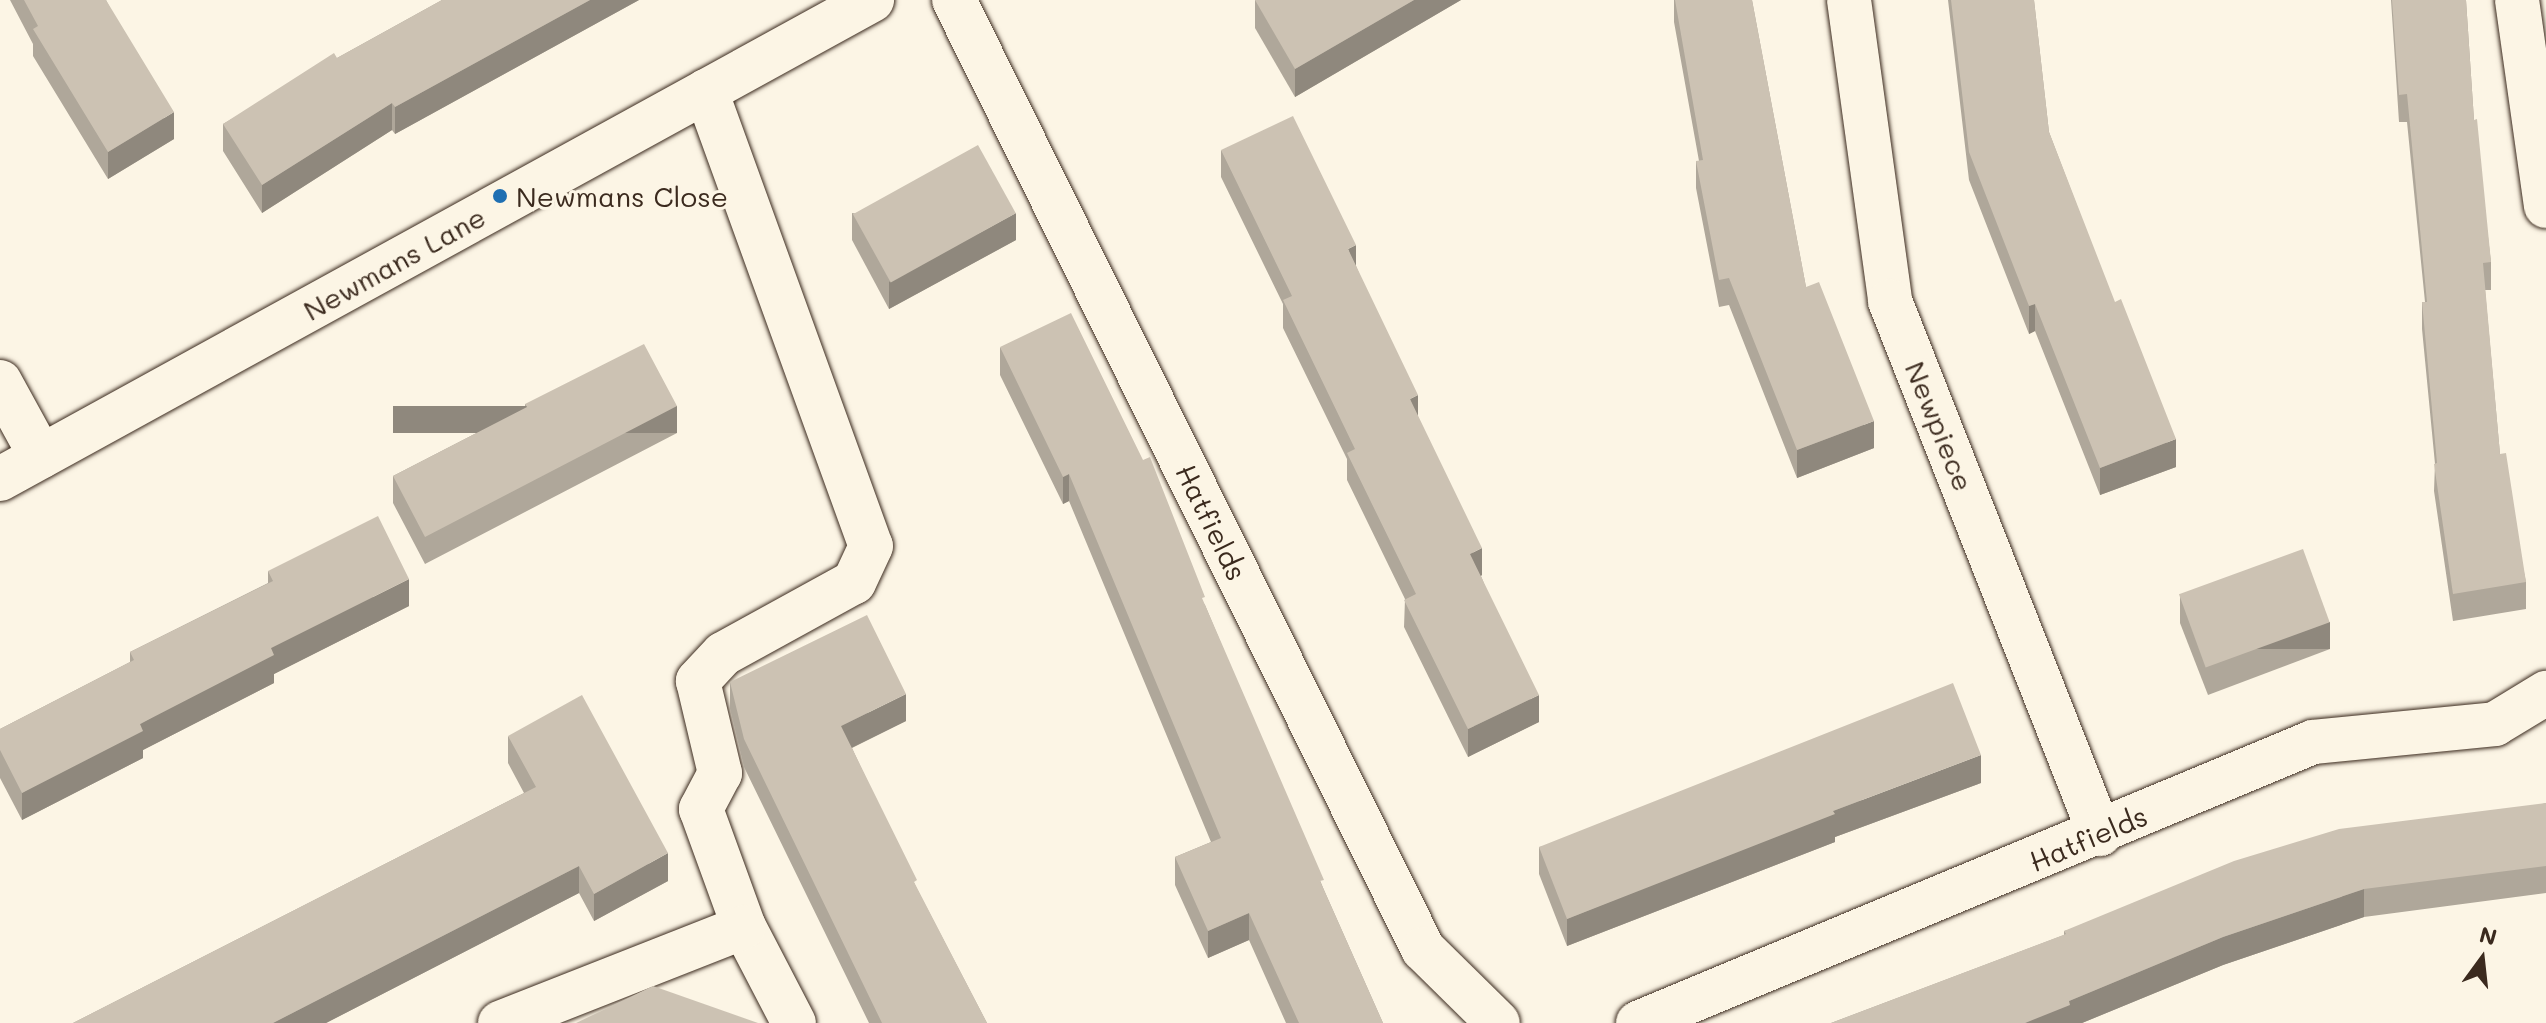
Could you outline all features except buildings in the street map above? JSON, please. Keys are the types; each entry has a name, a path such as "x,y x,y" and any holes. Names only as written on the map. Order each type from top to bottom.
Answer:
{"street":[{"name":"Newmans Lane","path":"0,479 872,0"},
{"name":"Hatfields","path":"954,0 1423,949 1498,1023"},
{"name":"Newpiece","path":"1849,0 1890,301 2100,834"},
{"path":"2517,0 2546,206"},
{"path":"706,91 871,546 854,582 723,654 698,681 720,773 701,809 744,927 794,1023"},
{"path":"0,382 41,457"},
{"name":"Hatfields","path":"1638,1023 2100,834 2313,742 2495,724 2546,693"},
{"path":"500,1023 744,927"}],"place":[{"name":"Newmans Close","path":"500,196"}]}
